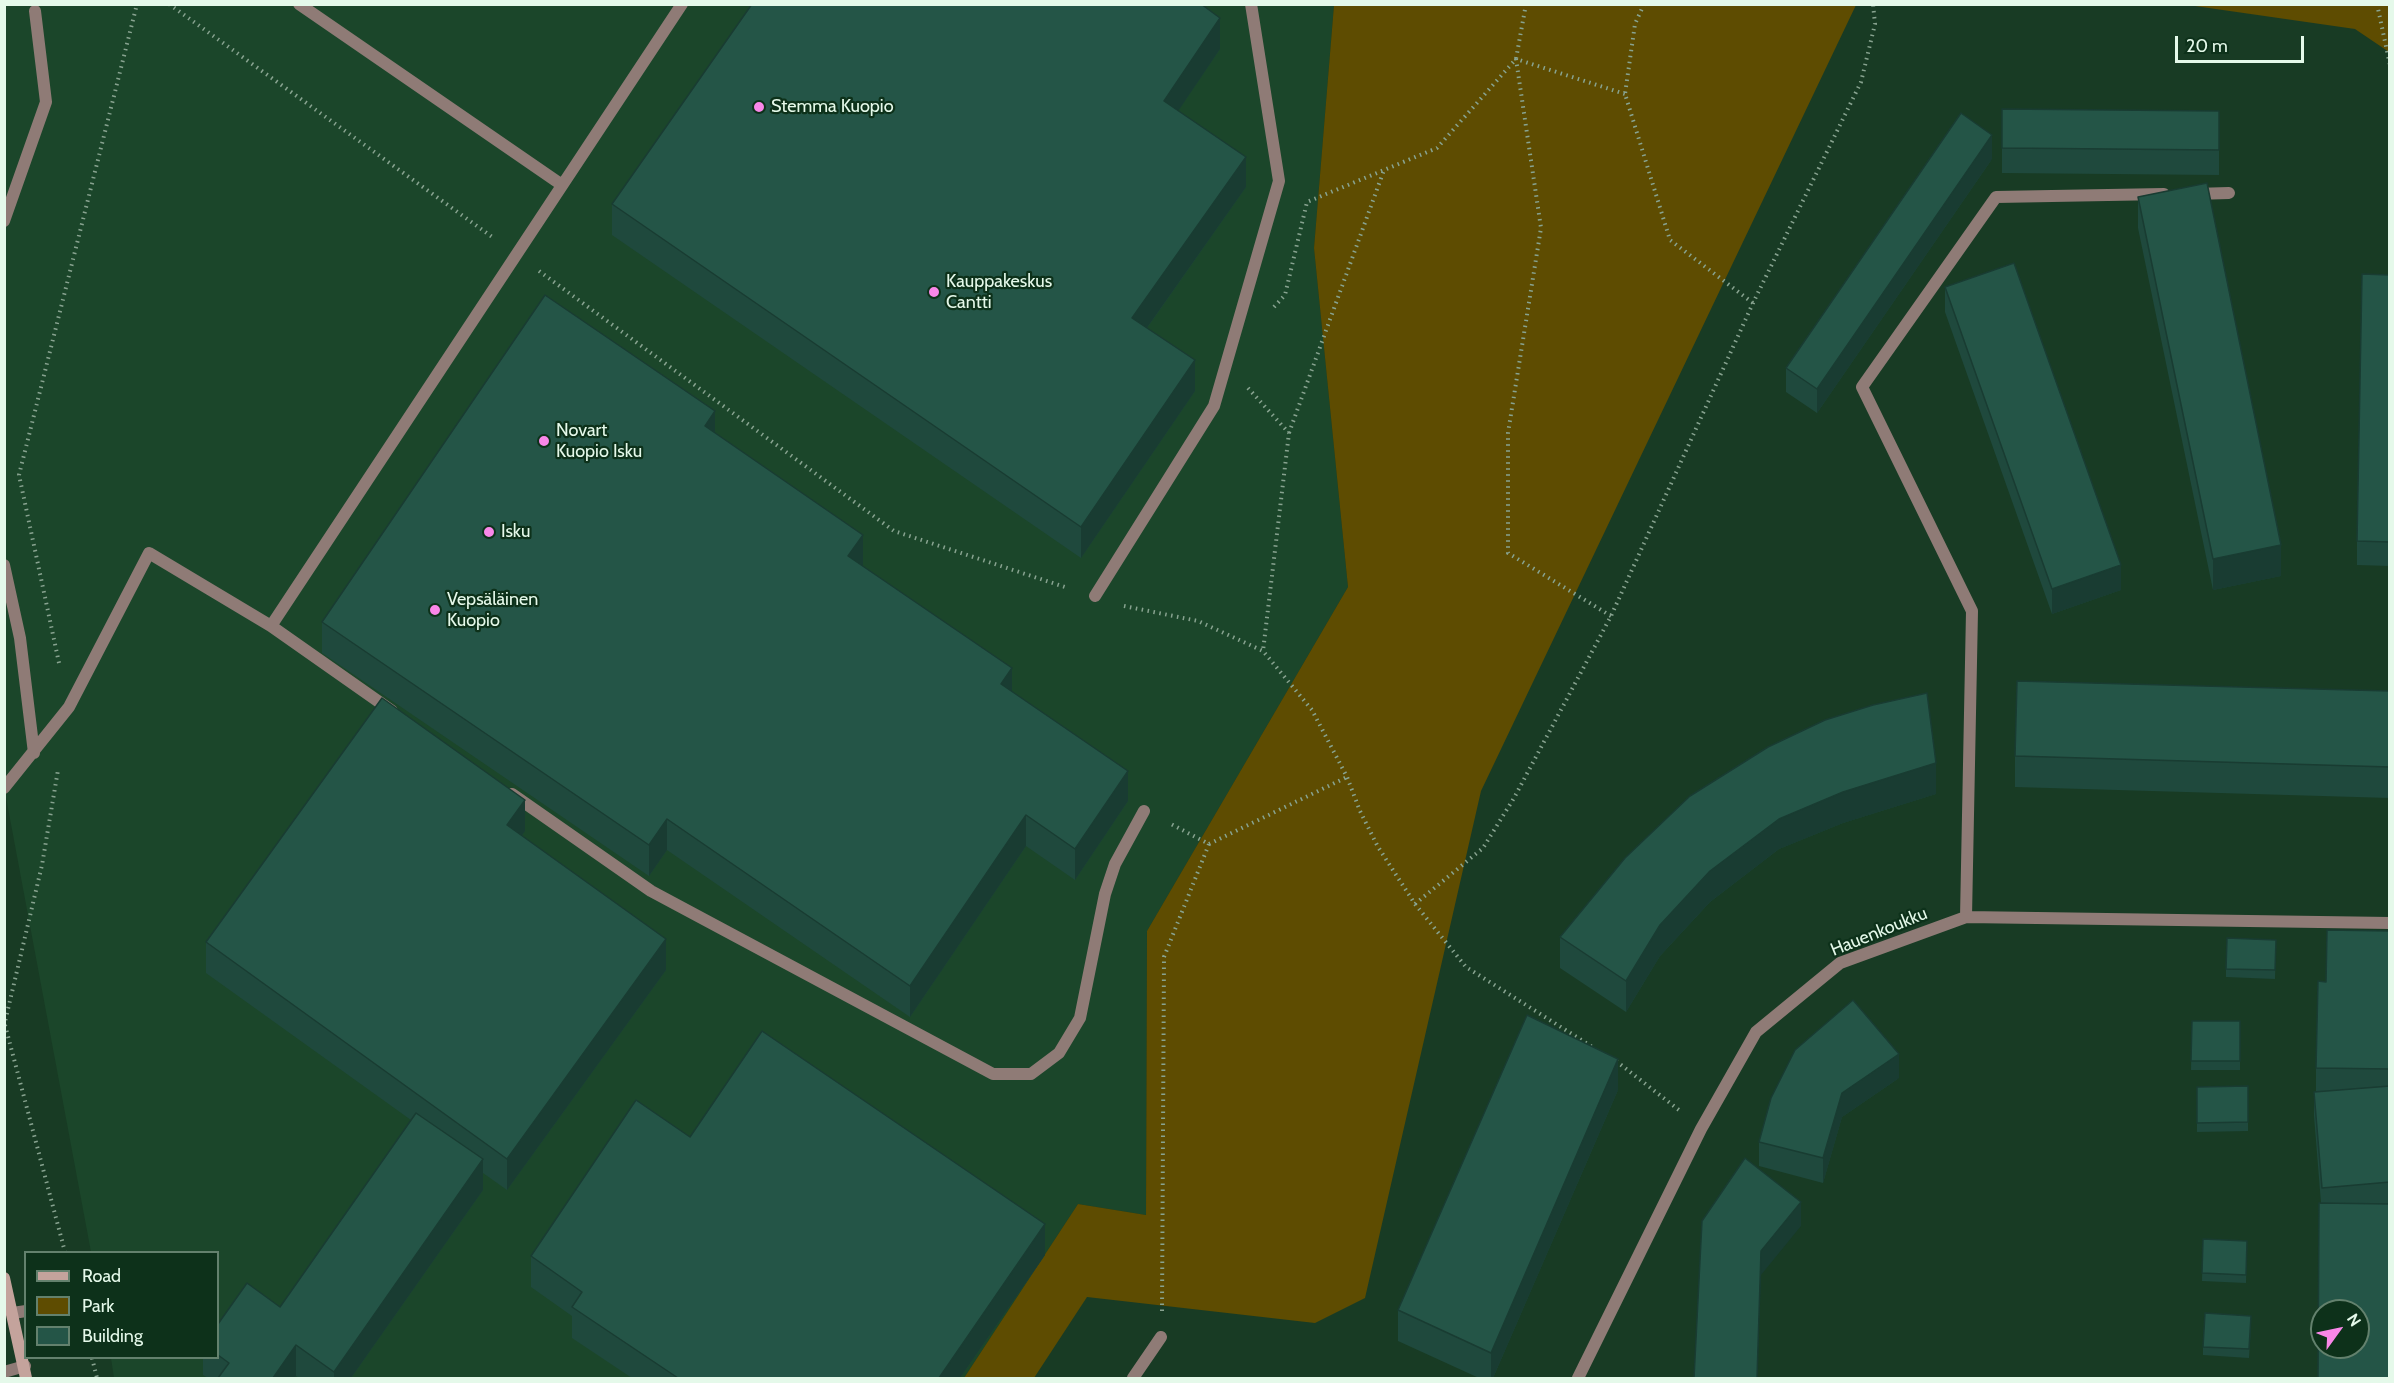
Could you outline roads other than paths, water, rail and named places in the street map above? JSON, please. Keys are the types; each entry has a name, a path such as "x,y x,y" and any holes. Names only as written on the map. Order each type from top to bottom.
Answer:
{"street":[{"path":"298,4 562,185"},
{"path":"270,626 682,4"},
{"path":"1095,596 1214,406 1279,181 1251,4"},
{"path":"4,221 46,102 35,11"},
{"path":"1966,917 1972,611 1862,387 1996,197 2229,193"},
{"path":"4,788 69,707 149,553 270,626 407,721"},
{"path":"4,565 20,638 34,753"},
{"path":"505,789 651,891 993,1074 1031,1074 1059,1053 1080,1018 1105,894 1115,864 1144,810"},
{"name":"Hauenkoukku","path":"1578,1378 1701,1129 1755,1032 1840,963 1966,917 2390,924"},
{"path":"4,1278 19,1312 25,1372 4,1372"},
{"path":"1133,1378 1161,1337"}],"place":[{"name":"Stemma Kuopio","path":"759,107"},
{"name":"Kauppakeskus Cantti","path":"934,292"},
{"name":"Novart Kuopio Isku","path":"544,441"},
{"name":"Isku","path":"489,532"},
{"name":"Vepsäläinen Kuopio","path":"435,610"}]}
